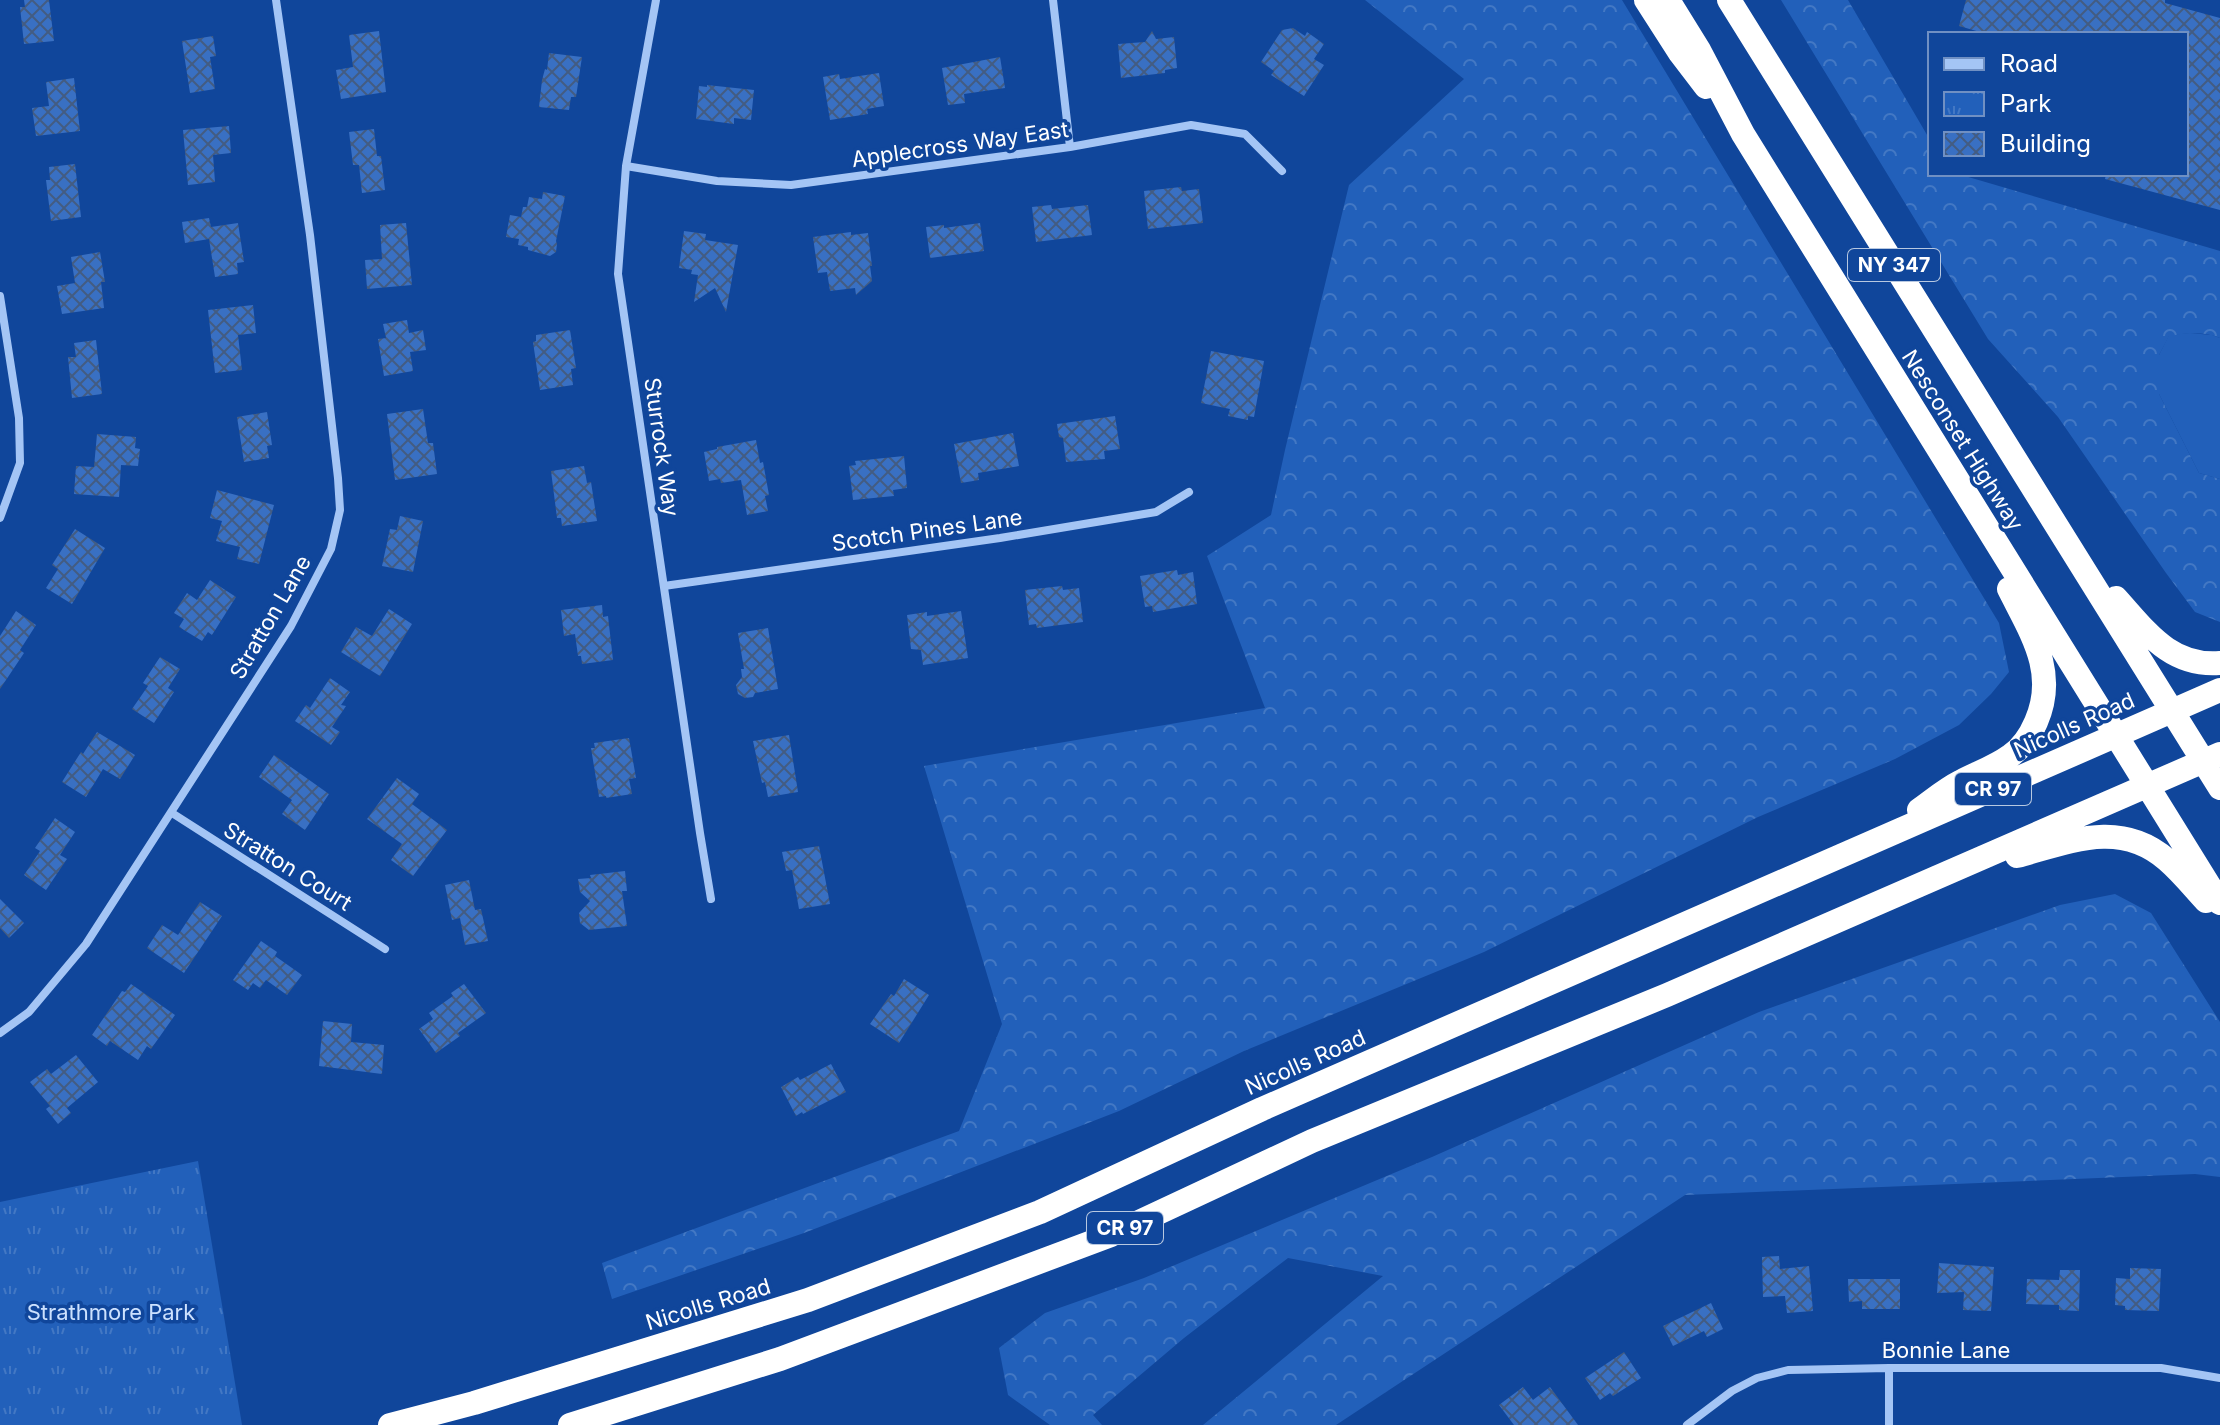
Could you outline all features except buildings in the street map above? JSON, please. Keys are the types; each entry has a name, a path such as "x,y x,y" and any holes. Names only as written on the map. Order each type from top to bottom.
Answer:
{"highway":[{"path":"1646,0 1680,53 1743,134"},
{"name":"Nesconset Highway","path":"1668,0 1699,50 1743,134 2220,903"},
{"name":"Nesconset Highway","path":"1729,0 2173,710 2212,758 2220,788"},
{"path":"1870,844 1957,783 2013,754 2027,739 2042,706 2045,676 2034,641 1946,461"},
{"path":"2073,550 2162,647 2196,663 2220,663"},
{"name":"Nicolls Road","path":"390,1425 474,1403 808,1300 1040,1212 1262,1109 2220,690"},
{"name":"CR 97","path":"570,1425 780,1359 1111,1235 1312,1141 1667,995 2212,758"},
{"path":"1941,876 2085,838 2113,837 2134,841 2156,852 2220,915"}],"street":[{"name":"Stratton Lane","path":"0,1033 29,1012 86,944 291,626 331,549 340,510 327,373 276,0"},
{"name":"Sturrock Way","path":"656,0 626,166 618,274 711,899"},
{"path":"1053,0 1070,147"},
{"name":"Applecross Way East","path":"626,166 717,181 791,185 1070,147 1191,125 1245,134 1282,171"},
{"path":"0,296 19,418 20,463 0,518"},
{"name":"Scotch Pines Lane","path":"664,586 1000,538 1156,512 1189,492"},
{"name":"Stratton Court","path":"172,813 385,949"},
{"path":"1889,1368 1889,1425"},
{"name":"Bonnie Lane","path":"1687,1425 1732,1391 1757,1378 1788,1370 2161,1368 2220,1378"}],"green space":[{"path":"1365,0 1622,0 1999,623 2009,672 1959,725 1895,759 1758,817 1484,952 1244,1051 1119,1111 804,1233 612,1299 602,1263 959,1131 1002,1024 924,766 1265,708 1207,556 1271,515 1349,185 1464,79"},
{"path":"1781,0 1848,0 1928,137 1928,176 1965,176 2220,251 2220,338 2194,333 2169,336 2159,355 2159,394 2199,473 2220,479 2220,622 2195,612 2058,417 1988,339"},
{"path":"2190,333 2220,338 2220,479 2199,473 2159,394 2159,355 2169,335"},
{"path":"2115,894 2151,913 2220,1022 2220,1177 2195,1174 1685,1195 1336,1425 1203,1425 1383,1276 1288,1258 1184,1338 1093,1415 1102,1425 1050,1425 1008,1395 999,1348 1045,1313 1144,1278 1432,1157 1759,1012 2060,905"},
{"name":"Strathmore Park","path":"198,1161 242,1425 0,1425 0,1202"}]}
